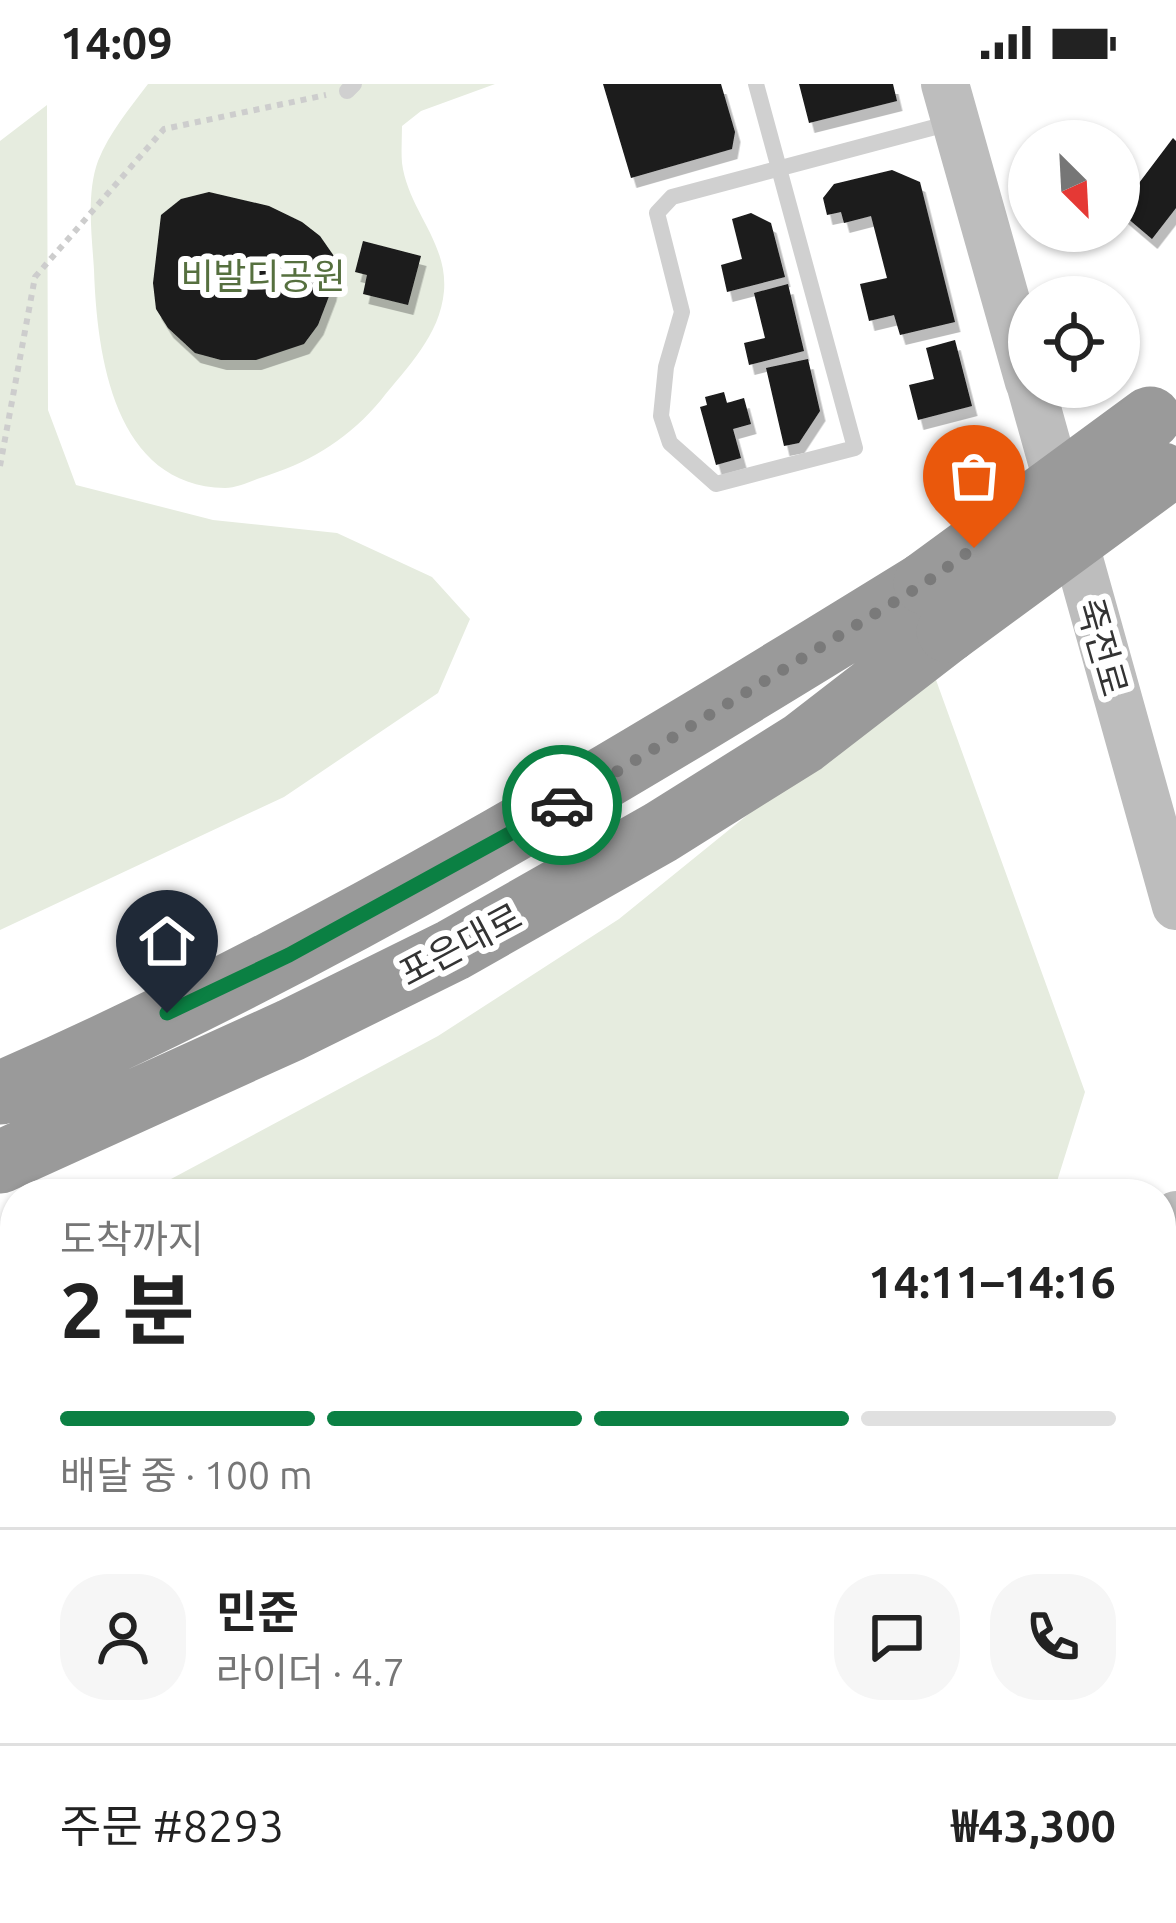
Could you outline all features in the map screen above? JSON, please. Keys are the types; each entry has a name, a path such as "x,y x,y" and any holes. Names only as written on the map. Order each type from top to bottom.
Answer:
{"highway":[{"path":"937,607 1166,438"},
{"name":"포은대로","path":"0,1094 289,955 937,607"},
{"name":"포은대로","path":"0,1162 291,1030 453,950 661,832 803,742 937,607"}],"street":[{"name":"죽전로","path":"951,103 1008,306"},
{"name":"죽전로","path":"1037,408 1176,906"}],"lane":[{"path":"756,84 779,169 855,448 716,484 670,443 661,416 666,367 682,312 657,213 672,197 779,169 951,103"}],"path":[{"path":"0,466 35,277 164,129 350,87"}],"green space":[{"name":"비발디공원","path":"148,84 495,84 421,111 402,126 406,180 444,273 441,307 421,350 344,436 301,462 236,487 188,482 158,465 136,441 119,410 100,340 92,187 108,141"},
{"path":"47,105 48,410 76,485 213,520 337,533 432,577 470,619 438,693 284,797 0,930 0,141"},
{"path":"927,655 1085,1092 1058,1179 171,1179 438,1036 619,919 766,800"}],"building":[{"path":"603,84 721,84 735,132 732,149 631,178"},
{"path":"799,84 893,84 897,101 809,123"},
{"path":"1173,138 1176,208 1152,239 1140,229 1140,182"},
{"path":"892,170 920,182 955,322 900,335 894,315 869,321 860,284 887,278 871,216 844,223 841,212 827,215 823,198 834,184"},
{"path":"209,192 269,206 302,222 320,236 336,259 331,291 318,325 304,344 256,360 221,360 195,353 168,328 156,309 153,283 161,215 181,199"},
{"path":"751,213 771,223 785,277 727,292 721,265 742,259 732,219"},
{"path":"363,241 421,256 408,305 363,294 367,275 355,272"},
{"path":"788,284 804,351 749,365 744,343 765,338 754,293"},
{"path":"955,340 972,406 918,420 909,385 934,379 926,348"},
{"path":"808,359 820,411 799,443 784,446 766,368"},
{"path":"724,392 727,403 744,398 751,424 733,429 741,458 716,465 700,407 707,405 705,397"}],"way so far":[{"path":"562,805 925,583 974,548"}],"route":[{"path":"167,1013 289,955 562,805"}]}
